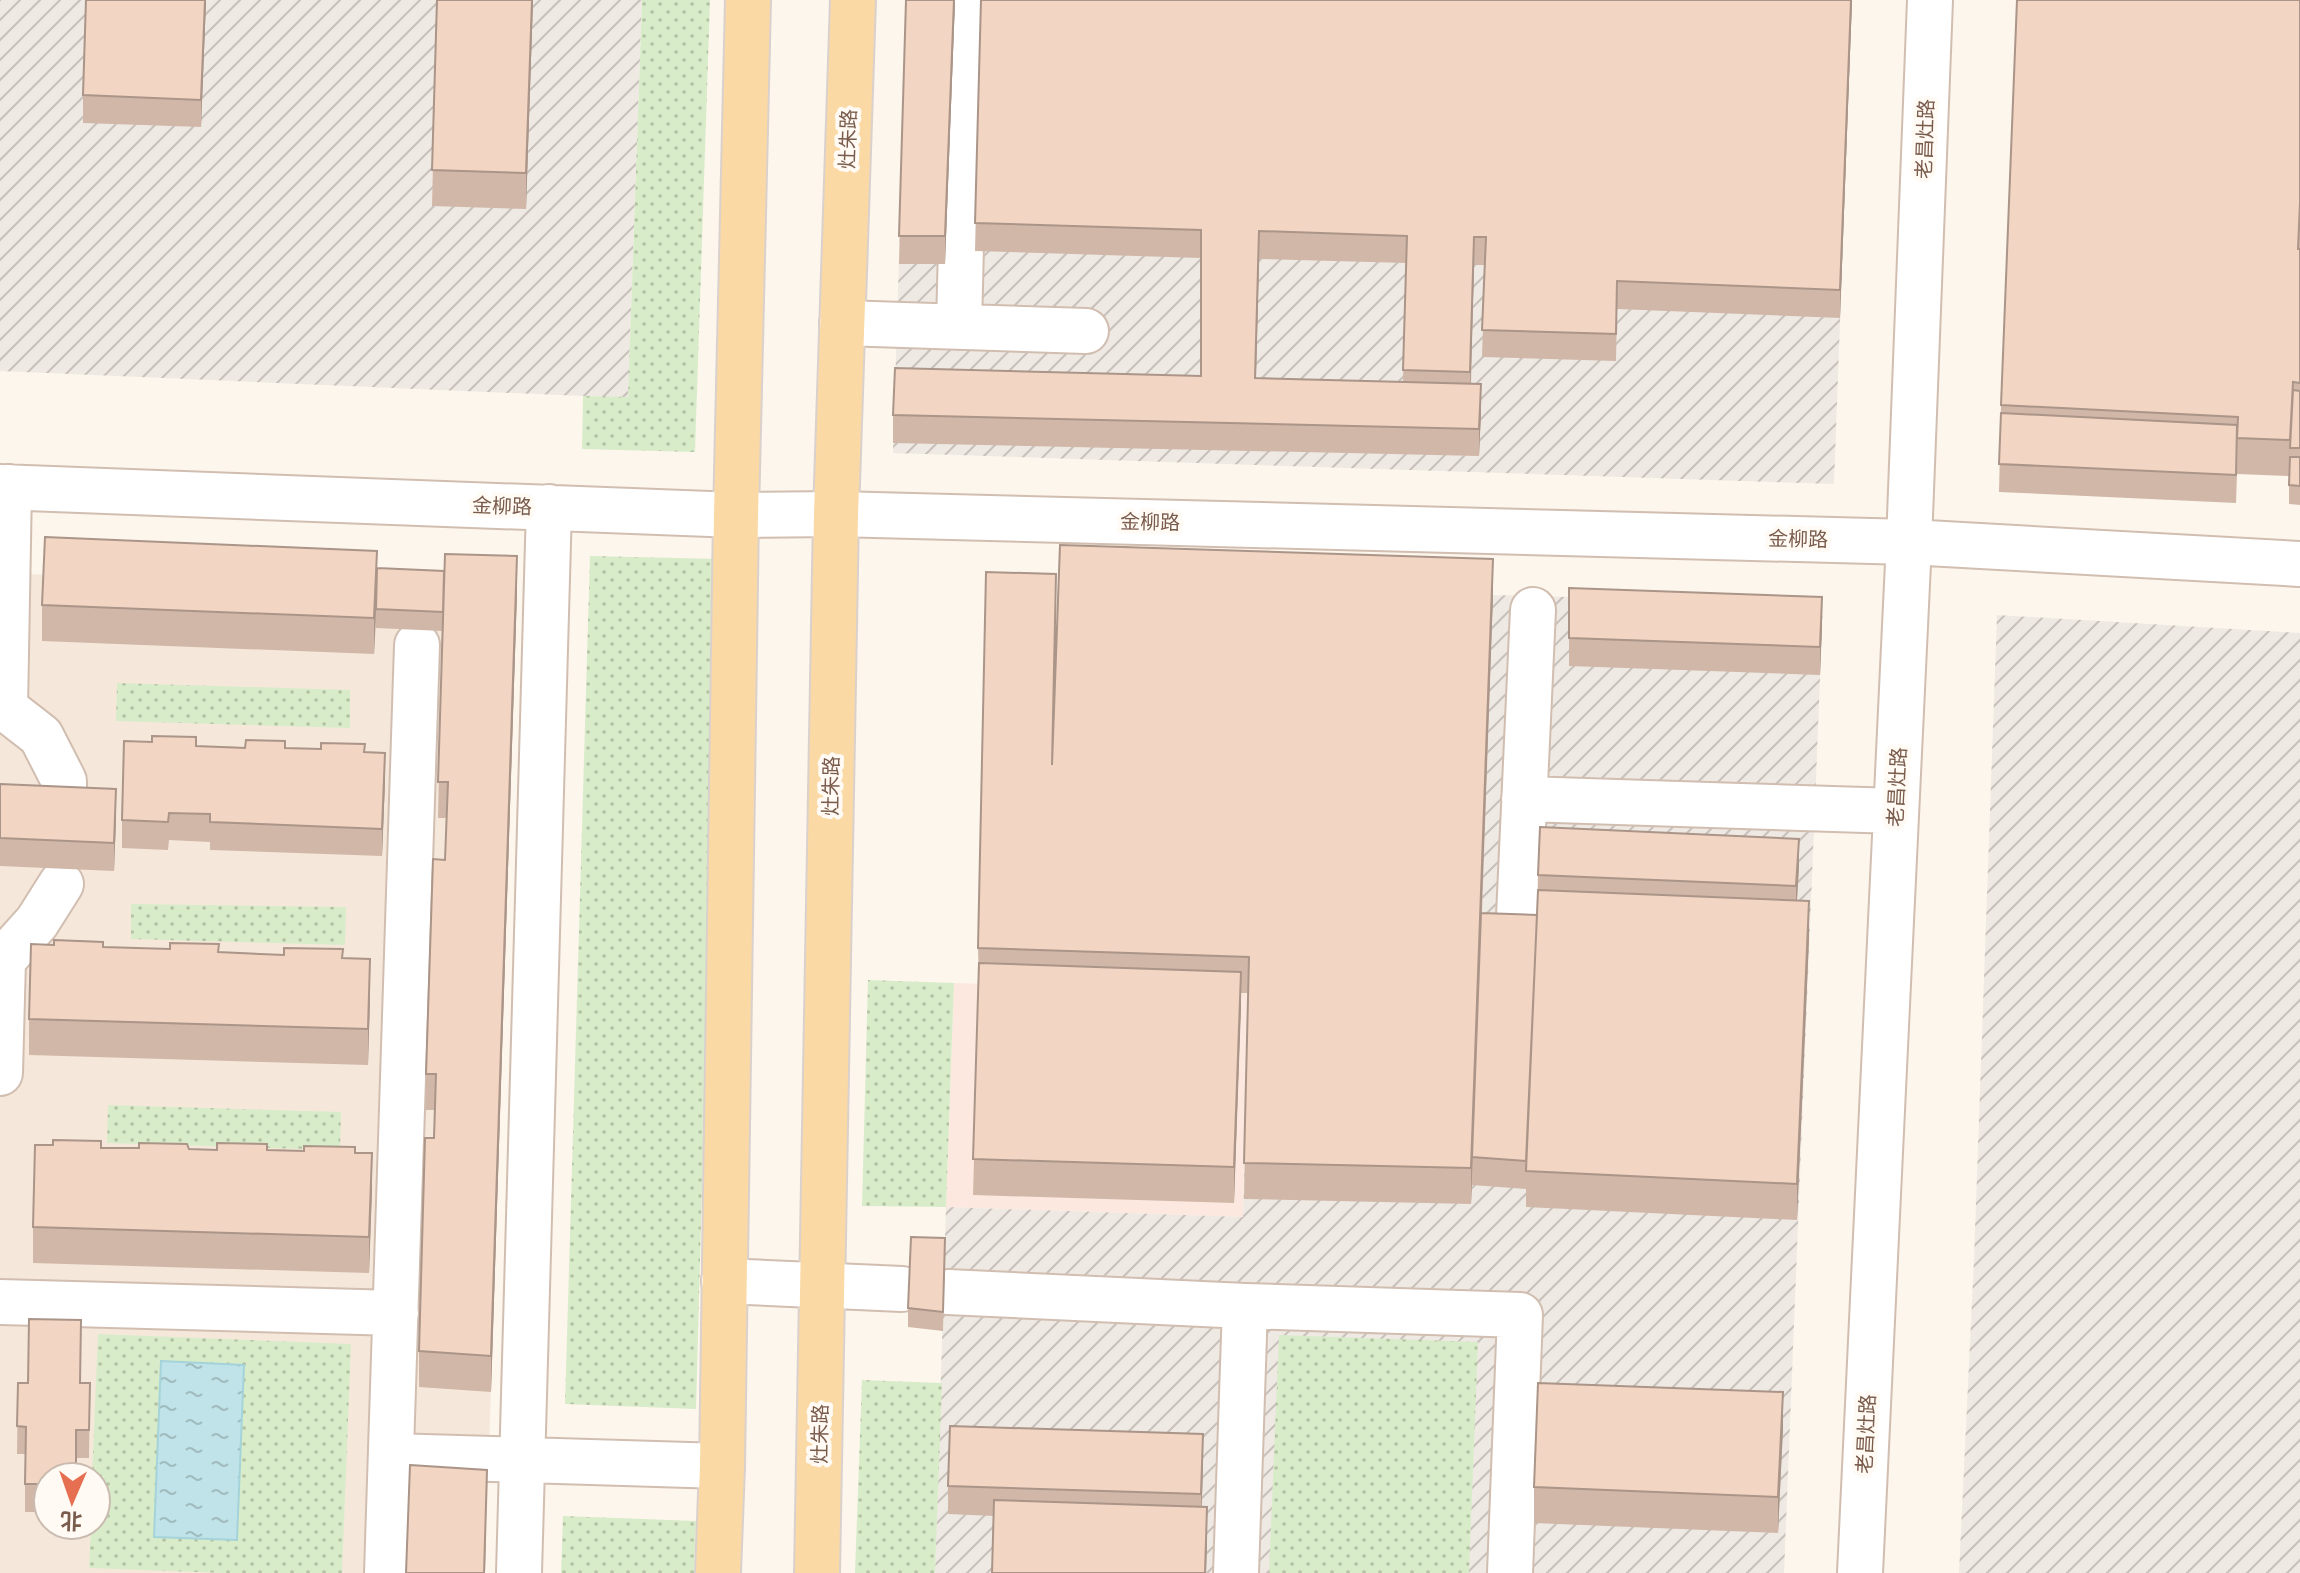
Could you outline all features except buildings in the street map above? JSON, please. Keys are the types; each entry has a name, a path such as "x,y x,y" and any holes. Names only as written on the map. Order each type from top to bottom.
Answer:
{"main road":[{"path":"718,1573 748,0"},
{"name":"灶朱路","path":"817,1573 836,514 853,0"}],"street":[{"path":"959,327 967,0"},
{"name":"老昌灶路","path":"1860,1573 1909,542 1930,0"},
{"path":"842,323 1086,331"},
{"name":"金柳路","path":"5,487 736,515 836,514 1909,542 2300,564"},
{"path":"5,487 5,708 41,736 64,781 64,803"},
{"path":"519,1573 549,507"},
{"path":"1519,916 1533,610"},
{"path":"387,1573 417,645"},
{"path":"1524,799 1896,811"},
{"path":"0,1073 3,960 37,922 61,884"},
{"path":"724,1281 902,1289"},
{"path":"948,1292 1520,1315 1510,1573"},
{"path":"0,1302 396,1313"},
{"path":"1236,1573 1245,1306"},
{"path":"391,1456 722,1466"}],"shaded area":[{"path":"0,0 642,0 628,398 0,371"},
{"path":"907,0 1852,0 1834,484 893,453"},
{"path":"0,573 517,592 485,1573 0,1573"},
{"path":"1493,595 1823,604 1784,1573 935,1573 946,1207 1243,1217 1249,991"},
{"path":"1997,615 2300,633 2300,1573 1959,1573 1974,1259"},
{"path":"954,983 1249,991 1243,1217 946,1207"}],"green space":[{"path":"642,0 710,0 695,452 582,449 583,396 628,397"},
{"path":"590,556 719,559 696,1409 565,1404"},
{"path":"117,683 350,690 350,728 116,721"},
{"path":"131,904 346,907 345,945 131,939"},
{"path":"868,980 954,983 946,1207 862,1206"},
{"path":"108,1105 341,1112 340,1150 107,1143"},
{"path":"98,1334 351,1344 342,1573 89,1568 90,1541 112,1541 112,1461 93,1461"},
{"path":"1279,1335 1478,1342 1469,1573 1269,1573"},
{"path":"862,1380 942,1383 935,1573 855,1573"},
{"path":"563,1516 696,1521 694,1573 561,1573"}],"water":[{"path":"161,1361 244,1365 237,1540 154,1537"}]}
